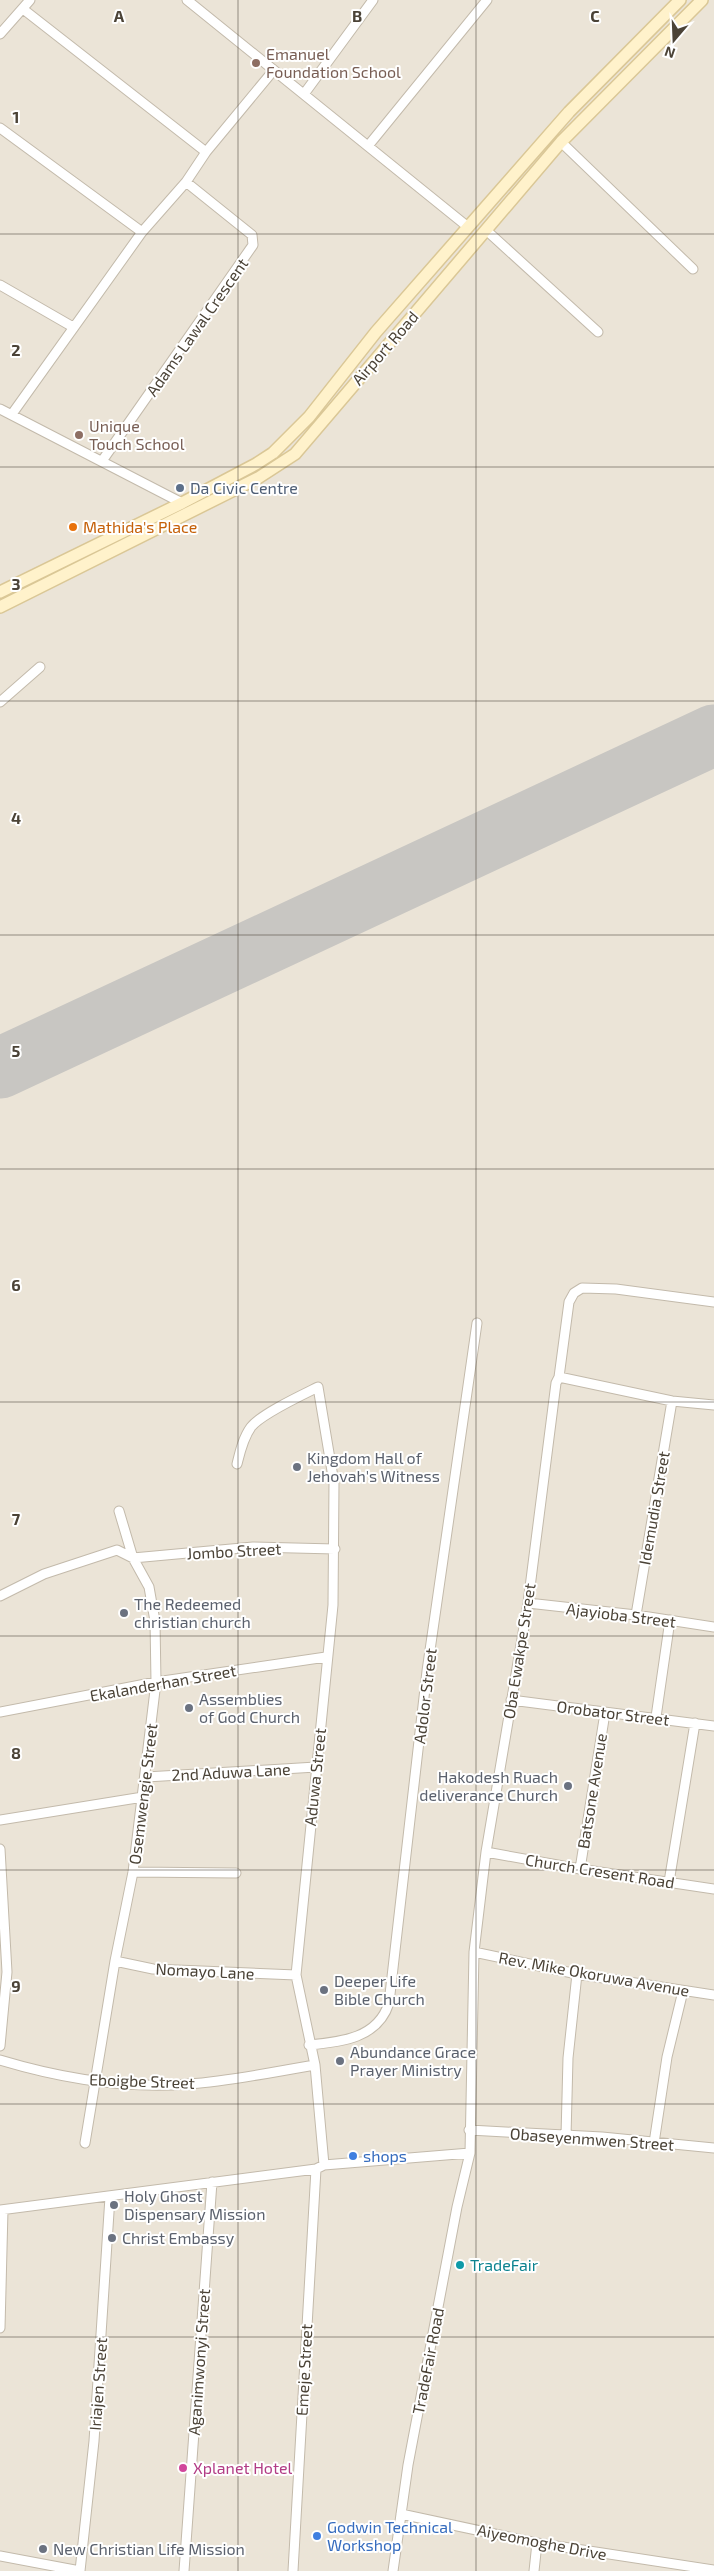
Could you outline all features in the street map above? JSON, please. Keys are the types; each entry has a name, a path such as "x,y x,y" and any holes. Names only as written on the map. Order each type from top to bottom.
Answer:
{"main road":[{"name":"Airport Road","path":"0,592 182,503 256,464 289,438 309,417 376,332 569,112 680,0"},
{"name":"Airport Road","path":"0,607 258,478 295,454 561,142 702,0"},
{"path":"15,585 20,598"}],"street":[{"path":"0,34 30,0"},
{"path":"304,94 372,0"},
{"path":"368,146 487,0"},
{"path":"191,1 273,71 304,94 468,228"},
{"path":"23,10 206,152"},
{"path":"12,414 142,232 186,182 206,152 273,71"},
{"path":"0,128 142,232"},
{"path":"561,142 693,269"},
{"name":"Adams Lawal Crescent","path":"102,461 253,245 252,235 186,182"},
{"path":"486,230 598,332"},
{"path":"0,285 73,327"},
{"path":"0,409 182,503"},
{"path":"0,702 40,667"},
{"name":"Oba Ewakpe Street","path":"470,2153 474,1952 486,1852 528,1603 556,1383 559,1377 569,1302 574,1293 582,1288 616,1289 714,1302"},
{"name":"Adolor Street","path":"309,2045 338,2042 370,2030 385,2016 389,2003 427,1671 476,1323"},
{"path":"559,1377 672,1401 714,1406"},
{"name":"Aduwa Street","path":"237,1464 244,1439 252,1426 289,1402 318,1388 334,1483 335,1550 333,1605 326,1657 296,1975 314,2066 320,2167"},
{"name":"Idemudia Street","path":"636,1615 672,1401"},
{"name":"Osemwengie Street","path":"84,2143 115,1961 133,1872 156,1682 155,1621 149,1587 133,1558 118,1511"},
{"name":"Jombo Street","path":"0,1596 44,1574 117,1550 133,1558 253,1547 335,1550"},
{"name":"Ajayioba Street","path":"528,1603 636,1615 714,1627"},
{"path":"656,1717 670,1620"},
{"name":"Ekalanderhan Street","path":"0,1712 156,1682 326,1657"},
{"name":"Orobator Street","path":"511,1700 605,1713 656,1717 714,1726"},
{"name":"Batsone Avenue","path":"580,1869 605,1713"},
{"path":"669,1882 695,1723"},
{"name":"2nd Aduwa Lane","path":"146,1777 316,1767"},
{"path":"0,1820 143,1797"},
{"path":"0,1849 7,1972 0,2046"},
{"name":"Church Cresent Road","path":"486,1852 580,1869 714,1889"},
{"path":"133,1872 236,1873"},
{"name":"Rev. Mike Okoruwa Avenue","path":"474,1952 577,1974 683,1991 714,1994"},
{"name":"Nomayo Lane","path":"115,1961 153,1969 296,1975"},
{"path":"566,2136 568,2058 577,1974"},
{"path":"654,2143 667,2058 683,1991"},
{"name":"Eboigbe Street","path":"0,2060 41,2072 94,2080 188,2084 314,2066"},
{"name":"Obaseyenmwen Street","path":"469,2130 602,2137 714,2148"},
{"path":"0,2328 1,2210 110,2197 320,2167 470,2153"},
{"name":"TradeFair Road","path":"393,2571 408,2465 457,2207 470,2153"},
{"name":"Emeje Street","path":"293,2571 320,2167"},
{"name":"Aganimwonyi Street","path":"184,2571 212,2182"},
{"name":"Iriajen Street","path":"80,2571 94,2441 110,2197"},
{"name":"Aiyeomoghe Drive","path":"401,2514 537,2542 714,2570"},
{"path":"534,2571 537,2542"},
{"path":"0,2556 38,2567 80,2571"}],"shaded area":[{"path":"0,0 714,0 714,2571 0,2571"}],"runway":[{"path":"0,1068 714,735"}],"place":[{"name":"Emanuel Foundation School","path":"256,63"},
{"name":"Unique Touch School","path":"79,435"},
{"name":"Da Civic Centre","path":"180,488"},
{"name":"Mathida's Place","path":"73,527"},
{"name":"Kingdom Hall of Jehovah's Witness","path":"297,1467"},
{"name":"The Redeemed christian church","path":"124,1613"},
{"name":"Assemblies of God Church","path":"189,1708"},
{"name":"Hakodesh Ruach deliverance Church","path":"568,1786"},
{"name":"Deeper Life Bible Church","path":"324,1990"},
{"name":"Abundance Grace Prayer Ministry","path":"340,2061"},
{"name":"shops","path":"353,2156"},
{"name":"Holy Ghost Dispensary Mission","path":"114,2205"},
{"name":"Christ Embassy","path":"112,2238"},
{"name":"TradeFair","path":"460,2265"},
{"name":"Xplanet Hotel","path":"183,2468"},
{"name":"Godwin Technical Workshop","path":"317,2536"},
{"name":"New Christian Life Mission","path":"43,2549"}]}
